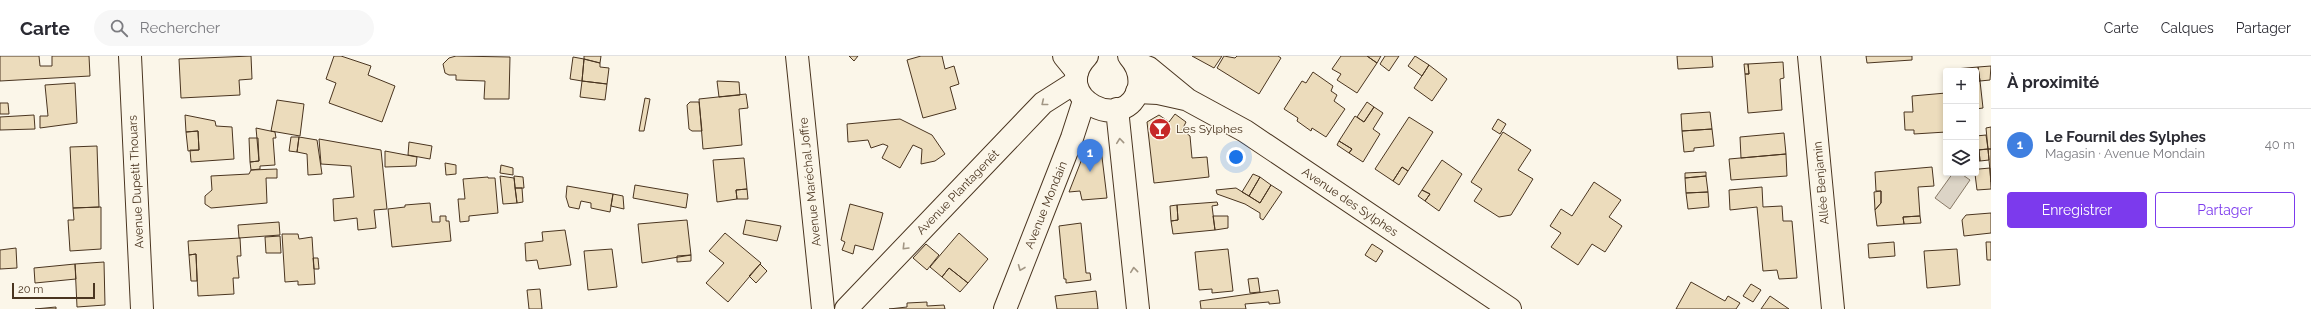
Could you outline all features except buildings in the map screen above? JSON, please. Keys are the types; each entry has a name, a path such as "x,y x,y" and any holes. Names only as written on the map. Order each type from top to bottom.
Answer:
{"street":[{"name":"Avenue Dupetit Thouars","path":"130,56 142,309"},
{"name":"Avenue Maréchal Joffre","path":"797,56 823,309"},
{"name":"Allée Benjamin","path":"1809,56 1834,309"},
{"path":"1078,73 1102,111 1117,109 1131,101 1137,92 1140,82 1139,71 1132,59"},
{"name":"Avenue des Sylphes","path":"1132,59 1149,68 1188,100 1245,132 1510,309"},
{"name":"Avenue Plantagenêt","path":"846,309 1043,102 1078,73"},
{"name":"Avenue Mondain","path":"1005,309 1072,138 1078,73"},
{"name":"Avenue des Sylphes","path":"1137,92 1158,93 1188,100"},
{"path":"1117,109 1138,309"}],"shaded area":[{"path":"1951,176 1964,176 1970,180 1950,209 1935,198"}],"place":[{"name":"Les Sylphes","path":"1160,129"},
{"name":"Le Fournil des Sylphes","path":"1090,172"}]}
